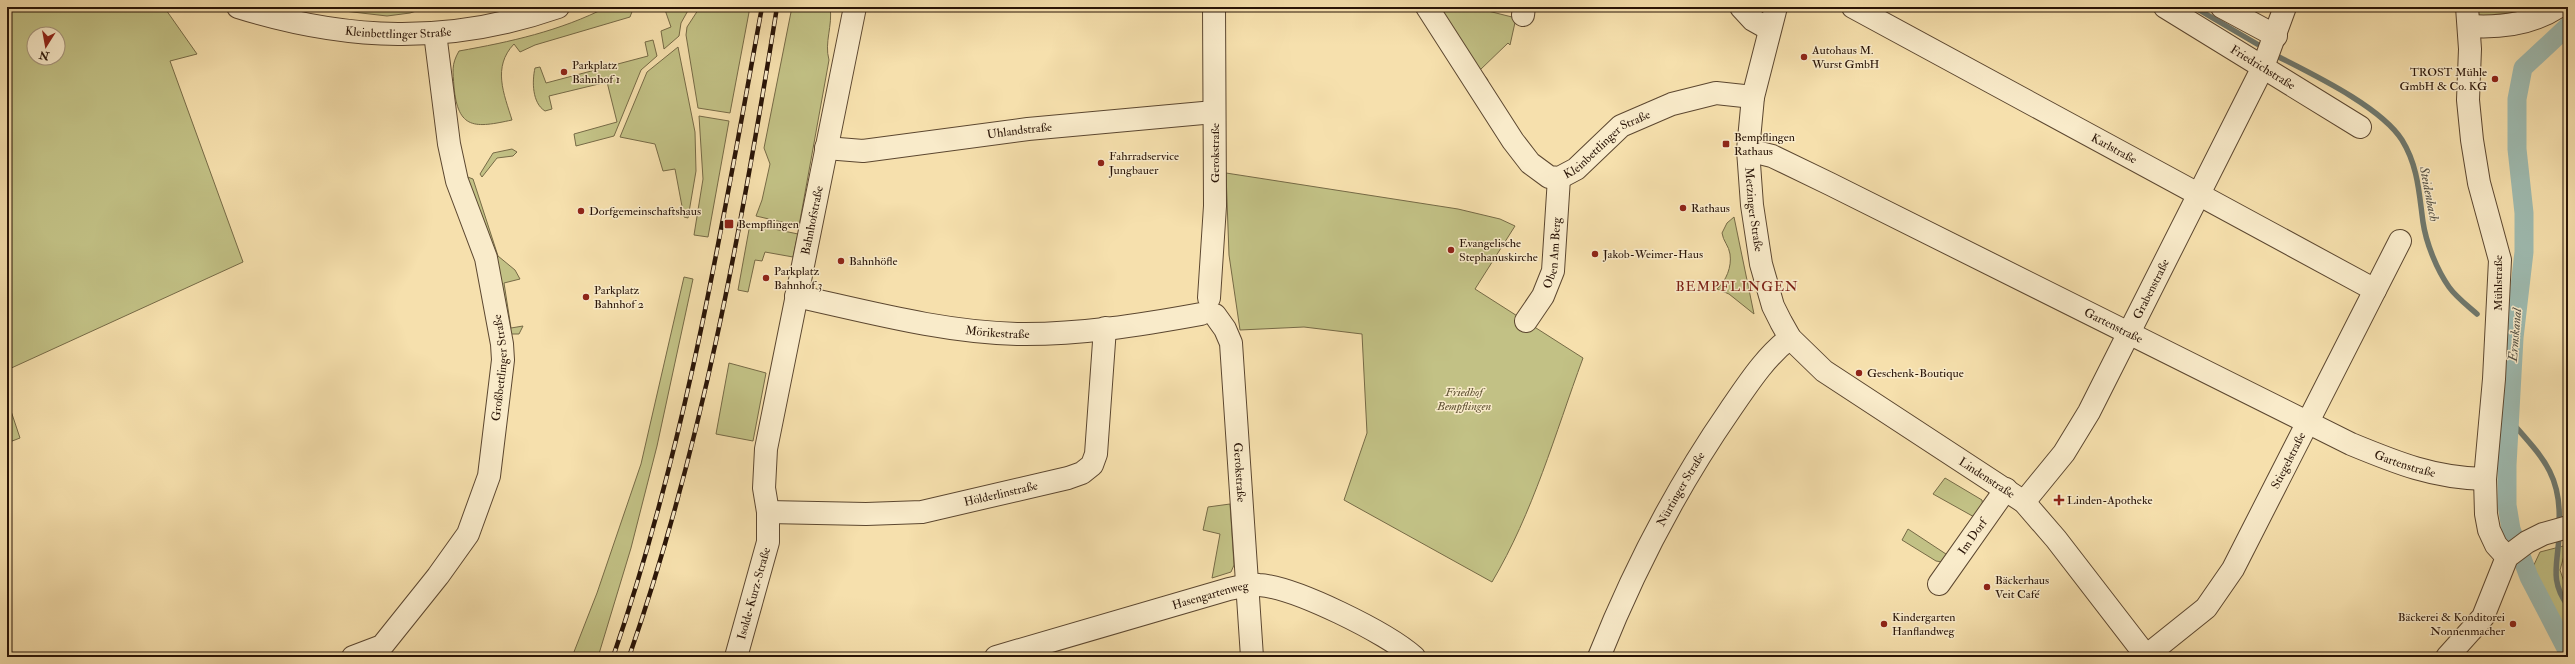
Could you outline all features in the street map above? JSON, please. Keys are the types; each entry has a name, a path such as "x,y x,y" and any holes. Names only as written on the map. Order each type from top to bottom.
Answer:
{"street":[{"name":"Kleinbettlinger Straße","path":"238,7 301,25 374,35 435,33 503,22 558,7"},
{"name":"Bahnhofstraße","path":"769,521 764,488 766,449 855,7"},
{"name":"Gerokstraße","path":"1214,7 1215,206 1208,309 1226,329 1231,343 1249,585 1252,657"},
{"name":"Kleinbettlinger Straße","path":"1427,7 1480,92 1530,163 1545,175 1559,178 1576,169 1621,126 1644,115 1702,95 1729,94 1753,97"},
{"path":"1741,7 1753,20 1769,30"},
{"name":"Metzinger Straße","path":"1776,7 1753,97 1748,150 1751,197 1761,264 1773,306 1790,338"},
{"name":"Karlstraße","path":"1853,7 2199,196 2375,290"},
{"name":"Friedrichstraße","path":"2165,7 2360,127"},
{"path":"2222,7 2276,36"},
{"name":"Grabenstraße","path":"2024,502 2076,435 2130,332 2263,67 2276,36 2285,7"},
{"path":"2468,16 2506,25 2526,22 2558,7"},
{"name":"Mühlstraße","path":"2468,16 2468,100 2472,140 2479,183 2500,260 2494,379 2485,479 2486,514 2489,530 2496,545 2507,557"},
{"name":"Großbettlinger Straße","path":"353,657 382,646 438,576 468,534 488,476 503,360 502,344 486,258 457,181 449,144 435,33"},
{"name":"Uhlandstraße","path":"826,148 863,151 1028,129 1214,112"},
{"name":"Gartenstraße","path":"1748,150 1772,156 1830,184 2130,332 2307,423 2417,470 2467,478 2485,479"},
{"name":"Oben Am Berg","path":"1526,322 1543,296 1553,271 1559,178"},
{"name":"Stiegelstraße","path":"2146,656 2206,608 2220,592 2234,569 2400,241"},
{"name":"Mörikestraße","path":"796,296 966,330 1038,334 1105,328 1208,309"},
{"name":"Hölderlinstraße","path":"769,521 866,514 922,512 1017,491 1082,473 1092,465 1096,454 1105,328"},
{"name":"Lindenstraße","path":"1790,338 1814,362 1840,383 2024,502 2056,539 2146,656"},
{"name":"Nürtinger Straße","path":"1600,657 1635,569 1674,496 1720,424 1763,364 1790,338"},
{"name":"Im Dorf","path":"1939,584 2006,489"},
{"name":"Isolde-Kurz-Straße","path":"736,657 760,577 769,521"},
{"path":"2447,657 2483,617 2507,557 2535,538 2568,527"},
{"name":"Hasengartenweg","path":"996,657 1161,608 1249,585 1269,586 1306,599 1388,637 1414,657"}],"green space":[{"path":"7,7 164,7 197,54 170,61 243,262 7,370"},
{"path":"310,7 429,7 410,13 387,16"},
{"path":"607,7 633,7 633,9 630,17 535,45 520,52 514,44 507,53 503,62 502,71 503,91 512,120 499,123 478,124 471,123 464,118 456,101 454,87 454,64 459,51 534,35 571,23"},
{"path":"664,7 690,7 681,23 679,36 664,49 661,31 671,27"},
{"path":"700,7 750,7 730,113 698,108 686,35 687,27"},
{"path":"792,7 830,7 831,14 827,47 829,60 799,226 756,216 762,200 770,164 764,148"},
{"path":"1446,7 1472,7 1516,18 1510,45 1508,43 1480,70 1488,80 1486,83 1496,93 1491,99 1436,13"},
{"path":"2474,7 2546,7 2475,20"},
{"path":"653,40 657,56 641,70 614,136 576,146 574,134 617,122 607,82 549,96 552,109 545,111 538,103 535,97 533,85 535,68 540,67 546,83 648,56 645,42"},
{"path":"678,47 695,132 696,171 688,218 684,217 675,169 663,171 655,144 620,137 647,72"},
{"path":"699,116 729,121 708,237 694,235 703,179"},
{"path":"512,149 517,152 513,156 497,158 482,177 480,174 493,153"},
{"name":"Friedhof Bempflingen","path":"1226,173 1458,209 1500,219 1515,226 1475,289 1583,358 1553,444 1520,529 1492,582 1344,500 1367,433 1362,334 1304,327 1240,330 1229,255"},
{"path":"465,176 473,179 498,256 515,270 520,279 504,283 511,328 523,326 519,334 511,334"},
{"path":"1734,217 1754,314 1729,294 1717,289 1726,278 1730,264 1729,251 1722,233 1727,223"},
{"path":"750,224 798,234 793,257 765,252 762,261 755,260 748,292 738,290"},
{"path":"684,277 693,279 657,446 631,548 598,657 572,657 597,593 641,464"},
{"path":"729,363 766,373 753,441 716,434"},
{"path":"7,399 20,438 7,443"},
{"path":"1945,478 1982,500 1983,507 1976,518 1933,494"},
{"path":"1230,504 1234,565 1231,572 1212,578 1220,534 1203,530 1208,507"},
{"path":"1908,529 1949,556 1942,562 1936,561 1902,540"},
{"path":"2567,545 2560,570 2568,594 2568,642 2532,569 2540,552"}],"waterway":[{"name":"Steidenbach","path":"2194,7 2257,44"},
{"name":"Ermskanal","path":"2568,26 2523,68 2517,99 2517,149 2524,213 2524,252 2514,338 2507,465 2507,505 2511,529 2529,577 2568,652"},
{"name":"Steidenbach","path":"2279,57 2328,82 2363,104 2379,116 2402,140 2415,170 2424,230 2440,273 2452,291 2477,314"},
{"path":"2509,419 2539,455 2553,478 2559,506 2559,524"},
{"path":"2559,535 2556,563 2558,588 2568,606"}],"railway":[{"path":"613,657 639,577 682,416 717,253 762,7"},
{"path":"629,657 655,578 699,417 734,254 764,89 777,7"}],"place":[{"name":"Autohaus M. Wurst GmbH","path":"1804,57"},
{"name":"Parkplatz Bahnhof 1","path":"564,72"},
{"name":"TROST Mühle GmbH & Co. KG","path":"2495,79"},
{"name":"Bempflingen Rathaus","path":"1726,144"},
{"name":"Fahrradservice Jungbauer","path":"1101,163"},
{"name":"Rathaus","path":"1683,208"},
{"name":"Dorfgemeinschaftshaus","path":"581,211"},
{"name":"Bempflingen","path":"729,224"},
{"name":"Evangelische Stephanuskirche","path":"1451,250"},
{"name":"Jakob-Weimer-Haus","path":"1595,254"},
{"name":"Bahnhöfle","path":"841,261"},
{"name":"Parkplatz Bahnhof 3","path":"766,278"},
{"name":"Parkplatz Bahnhof 2","path":"586,297"},
{"name":"Geschenk-Boutique","path":"1859,373"},
{"name":"Linden-Apotheke","path":"2059,500"},
{"name":"Bäckerhaus Veit Café","path":"1987,587"},
{"name":"Kindergarten Hanflandweg","path":"1884,624"},
{"name":"Bäckerei & Konditorei Nonnenmacher","path":"2513,624"}],"district":[{"name":"BEMPFLINGEN","path":"1737,286"}]}
